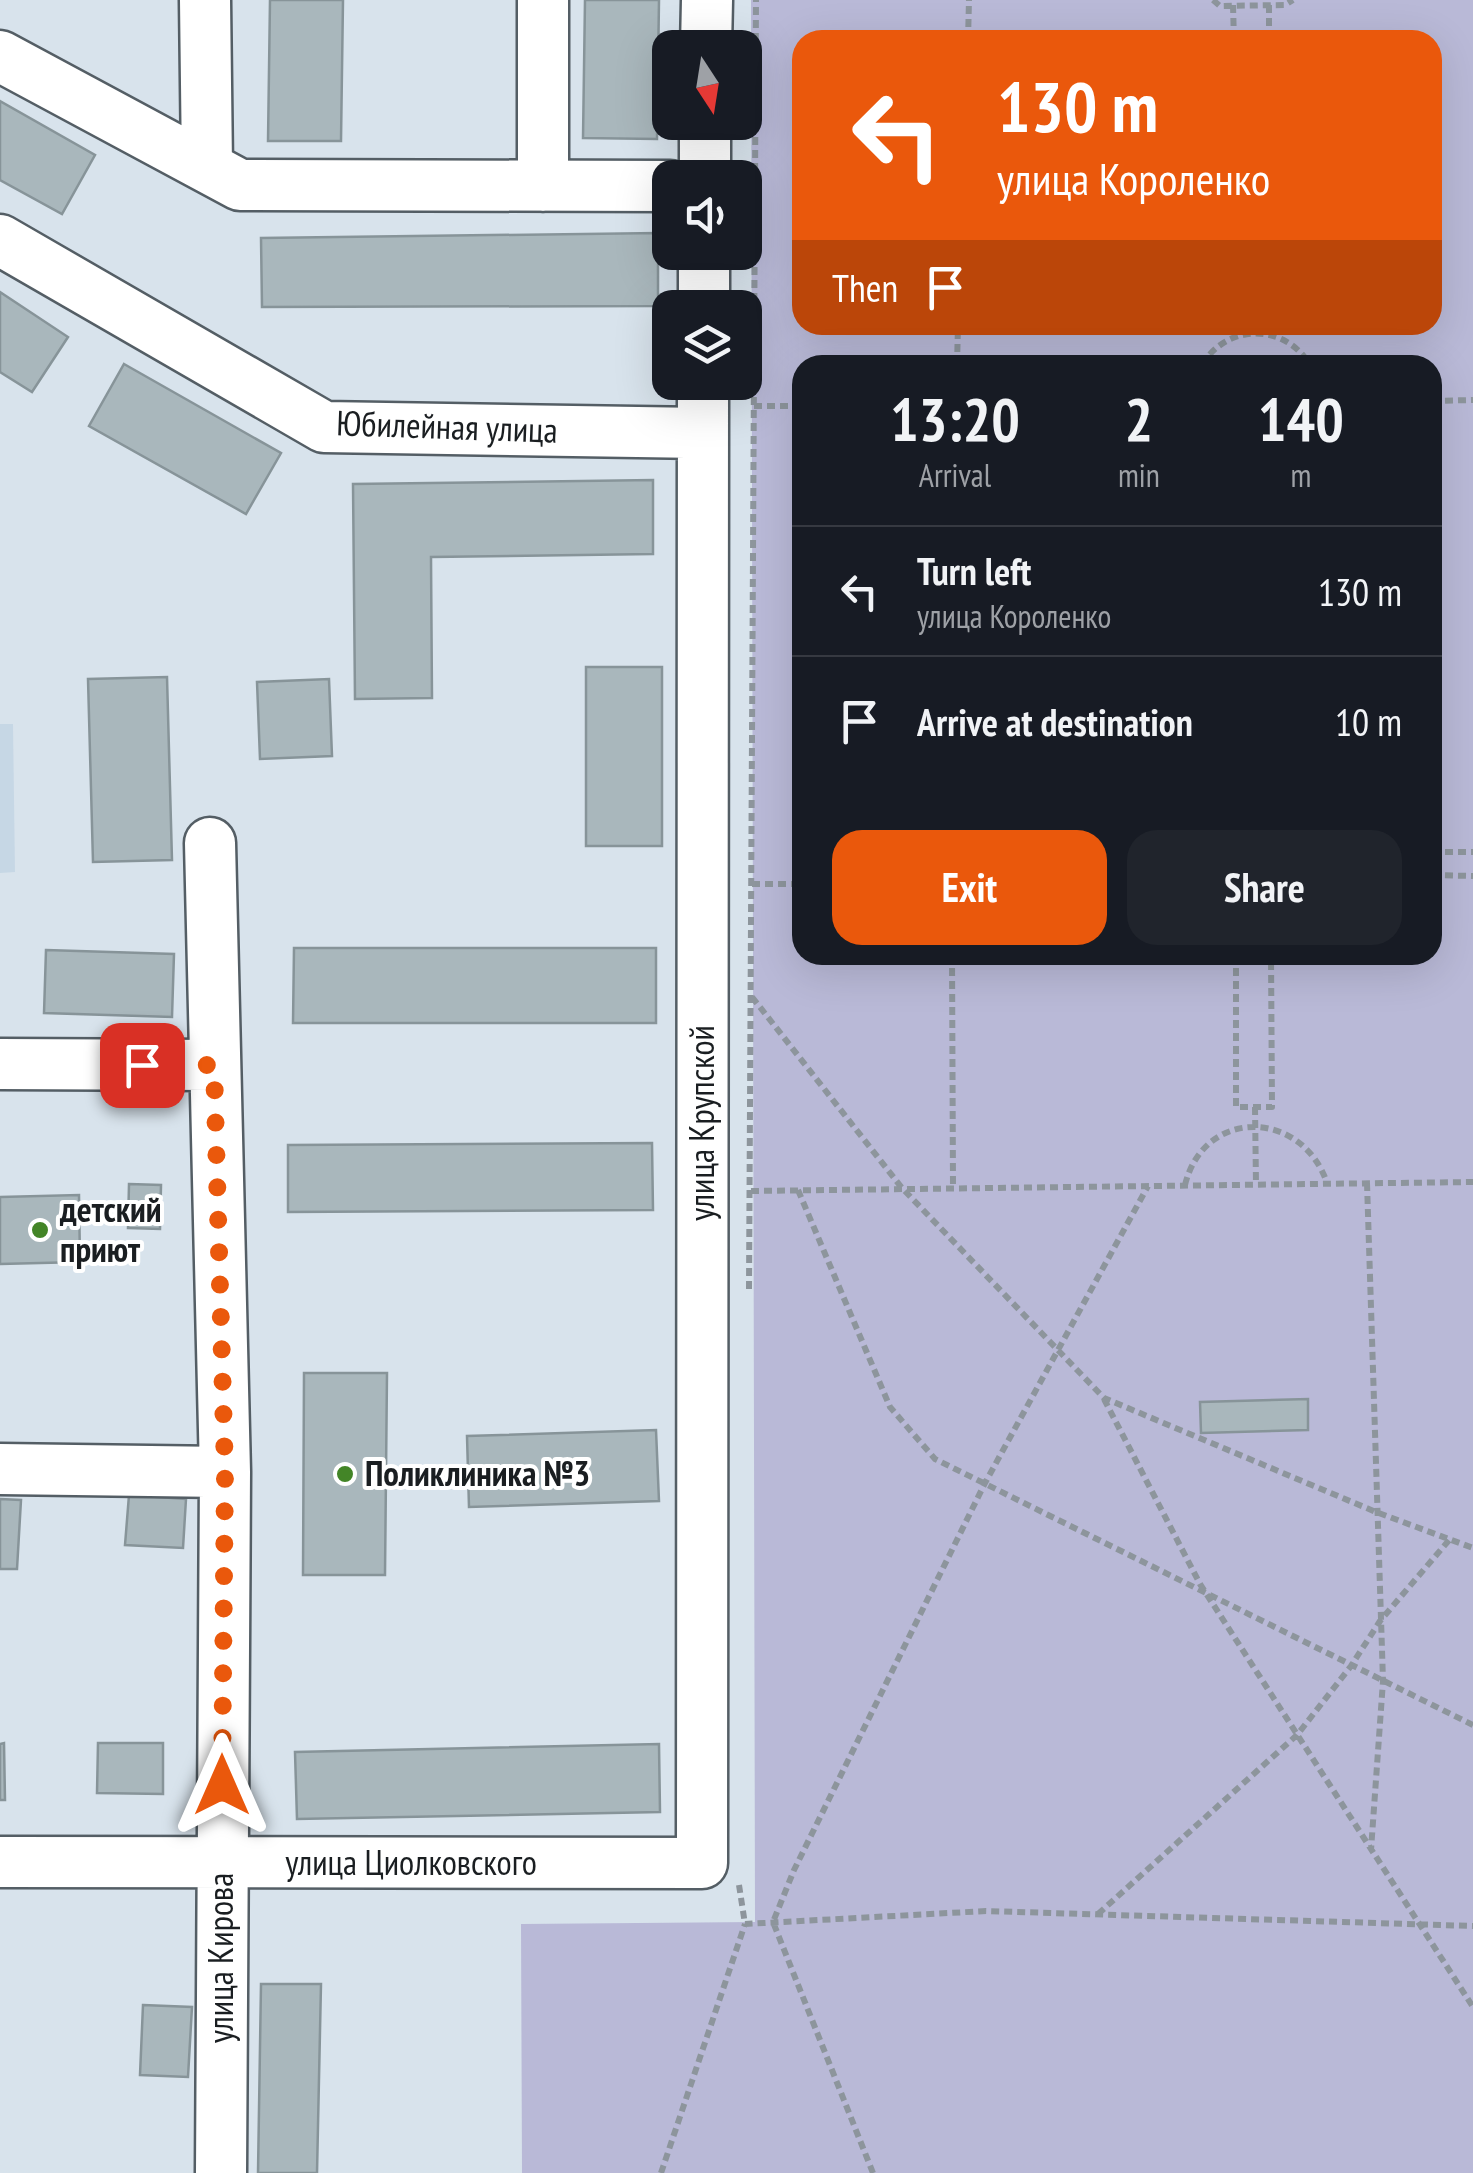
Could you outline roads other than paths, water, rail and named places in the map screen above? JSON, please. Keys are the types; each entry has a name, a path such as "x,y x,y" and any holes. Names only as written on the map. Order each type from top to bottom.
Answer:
{"street":[{"path":"204,0 206,166"},
{"path":"543,0 544,186"},
{"path":"706,30 707,0"},
{"path":"0,56 240,186 652,186"},
{"name":"Юбилейная улица","path":"0,240 324,426 702,433"},
{"name":"улица Крупской","path":"702,1863 703,400"},
{"name":"улица Кирова","path":"210,842 225,1472 222,2173"},
{"path":"0,1064 214,1065"},
{"path":"0,1469 225,1472"},
{"name":"улица Циолковского","path":"0,1862 702,1863"}],"place":[{"name":"детский приют","path":"40,1230"},
{"name":"Поликлиника №3","path":"345,1474"}]}
